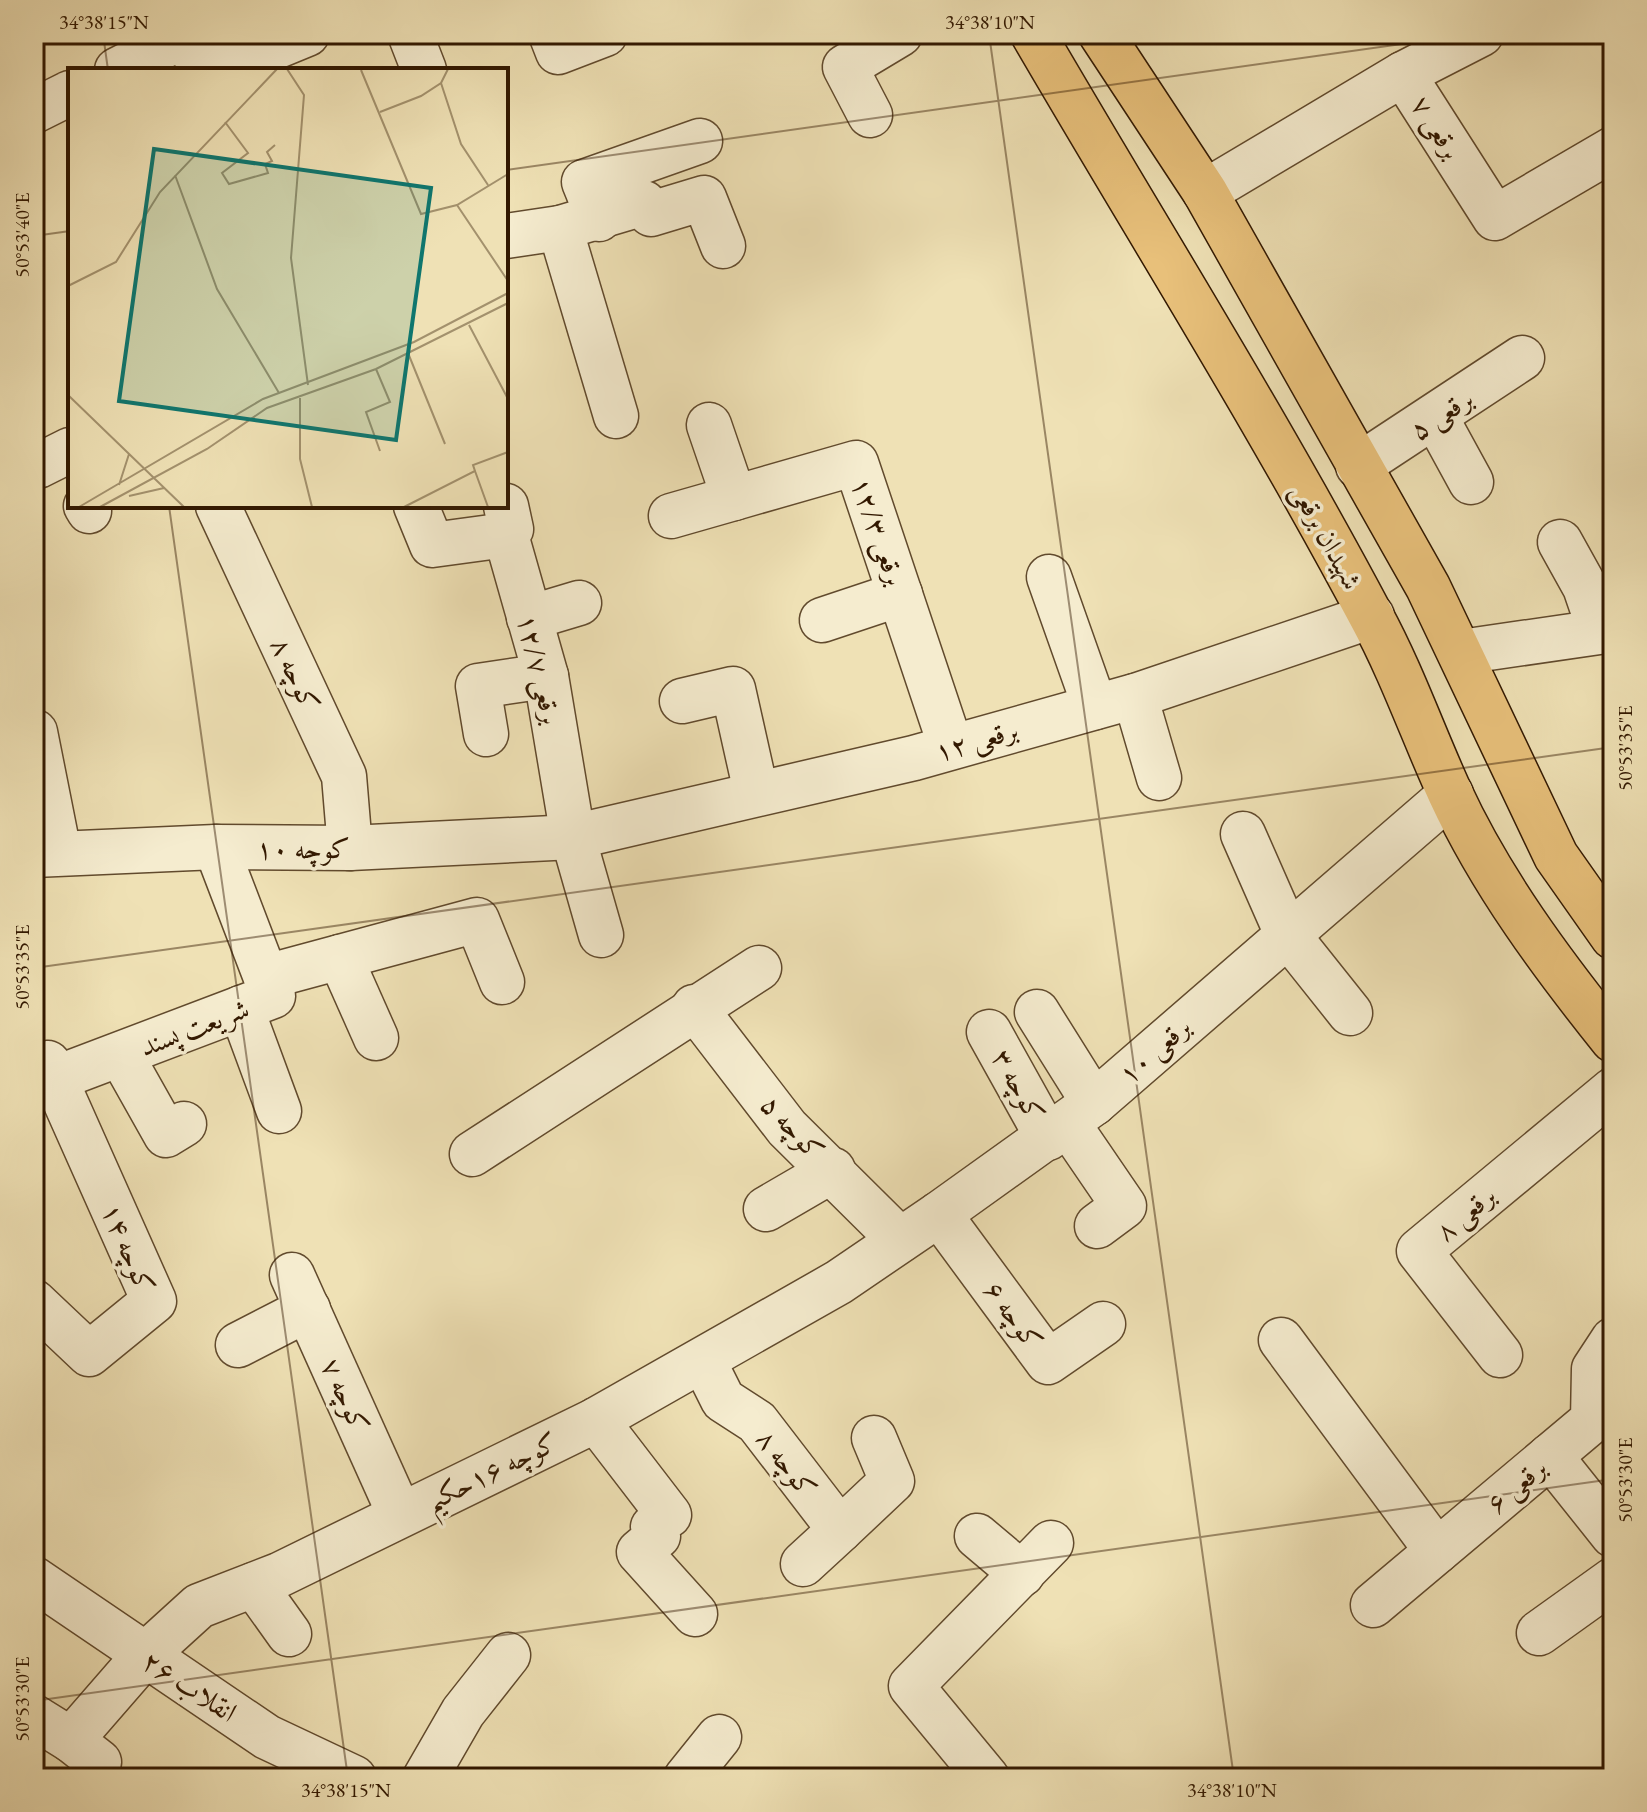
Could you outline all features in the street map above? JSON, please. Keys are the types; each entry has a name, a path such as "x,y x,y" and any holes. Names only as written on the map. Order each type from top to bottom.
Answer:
{"main road":[{"name":"شهیدان برقعی","path":"1033,34 1150,227 1372,616 1409,690 1451,794 1502,889 1613,1040"},
{"path":"1101,34 1205,192 1428,587 1556,856 1613,937"},
{"path":"1372,616 1428,587"}],"street":[{"path":"224,68 307,34"},
{"path":"410,34 423,68"},
{"path":"551,34 558,52 605,34"},
{"path":"870,115 837,50 900,34"},
{"path":"1403,74 1481,34"},
{"path":"120,68 174,37 220,68"},
{"name":"برقعی ۷","path":"1205,192 1403,74 1495,218 1613,149"},
{"path":"616,416 580,224 584,182 700,141"},
{"path":"508,236 580,224 644,203 651,214 704,198 723,246"},
{"name":"برقعی ۵","path":"1358,466 1436,418 1522,358"},
{"path":"1436,418 1471,482"},
{"path":"671,516 734,498 709,425"},
{"name":"برقعی ۱۲/۳","path":"734,498 856,463 951,747"},
{"name":"کوچه ۸","path":"219,508 344,776 350,848"},
{"path":"417,508 432,545 506,520"},
{"name":"برقعی ۱۲/۷","path":"506,520 546,676 573,837 601,935"},
{"path":"1461,652 1607,630 1560,542"},
{"path":"1049,577 1159,778"},
{"path":"822,620 900,594"},
{"path":"529,618 579,603"},
{"name":"برقعی ۱۲","path":"573,837 951,747 1115,701 1372,616"},
{"path":"486,734 478,686 546,676"},
{"path":"682,701 733,689 756,792"},
{"path":"35,732 46,854"},
{"name":"برقعی ۱۰","path":"839,1282 1070,1121 1451,794"},
{"path":"1243,834 1287,934 1350,1013"},
{"name":"کوچه ۱۰","path":"46,854 216,847 350,848 573,837"},
{"name":"شریعت پسند","path":"44,1074 121,1055 254,993 216,847"},
{"path":"279,1111 254,993 340,957 477,920 502,982"},
{"path":"340,957 376,1038"},
{"path":"487,1157 694,1007 759,968"},
{"name":"کوچه ۵","path":"694,1007 787,1128 833,1170 900,1240"},
{"path":"1037,1012 1070,1121 1124,1206 1097,1226"},
{"name":"کوچه ۳","path":"989,1032 1070,1121"},
{"path":"121,1055 166,1135 184,1124"},
{"name":"کوچه ۱۴","path":"34,1302 89,1354 154,1301 44,1074"},
{"name":"برقعی ۸","path":"1500,1355 1419,1251 1613,1090"},
{"path":"766,1209 833,1170"},
{"name":"کوچه ۶","path":"939,1214 1048,1362 1103,1324"},
{"name":"کوچه ۱۶حکیم","path":"80,1759 144,1656 199,1606 254,1585 596,1420 839,1282"},
{"name":"کوچه ۷","path":"238,1345 300,1292 400,1515"},
{"path":"1281,1340 1437,1551"},
{"name":"برقعی ۶","path":"1373,1605 1593,1420 1594,1369 1613,1340"},
{"name":"کوچه ۸","path":"703,1360 723,1400 757,1422 840,1530"},
{"path":"596,1420 669,1515 653,1527 658,1536 639,1552 695,1614"},
{"path":"803,1564 892,1481 874,1438"},
{"path":"1550,1456 1613,1535"},
{"path":"977,1536 1022,1574"},
{"path":"987,1778 911,1686 1051,1543"},
{"name":"انقلاب ۲۶","path":"34,1579 267,1737 354,1778"},
{"path":"1539,1633 1613,1580"},
{"path":"254,1585 289,1634"},
{"path":"425,1778 463,1712 508,1655"},
{"path":"34,1717 80,1759"},
{"path":"686,1778 719,1737"}]}
